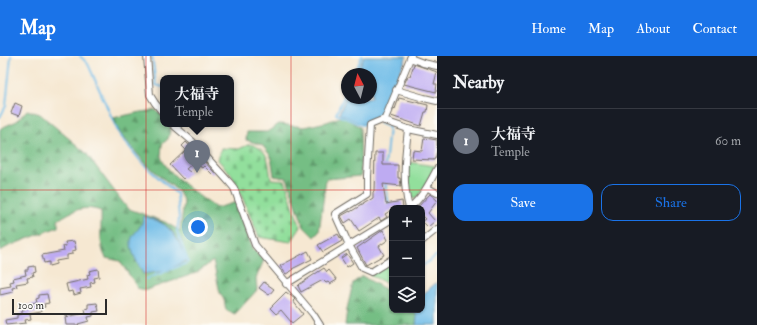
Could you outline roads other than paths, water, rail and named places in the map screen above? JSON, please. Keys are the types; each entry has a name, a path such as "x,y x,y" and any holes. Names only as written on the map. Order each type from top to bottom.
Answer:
{"street":[{"path":"147,56 150,95 160,109"},
{"path":"383,120 410,57 437,66"},
{"path":"396,90 437,100"},
{"path":"389,261 371,272 362,268 349,245 335,214 367,194 370,125 383,120 408,129 437,135"},
{"path":"176,127 192,141 232,185 255,246 313,314 320,325"},
{"path":"408,129 404,184 408,205"},
{"path":"413,205 428,188 437,170"},
{"path":"428,188 437,193"},
{"path":"286,284 389,221"},
{"path":"425,239 437,229"}],"water":[{"path":"364,56 407,56 381,116 362,124 339,114 343,104 377,104 377,68 359,68"},
{"path":"143,216 153,219 167,227 176,237 188,260 166,271 143,274 133,254 131,241 140,227"},
{"path":"437,282 437,325 416,325 417,317 415,313 425,313 425,292"}],"waterway":[{"path":"0,117 6,106 11,56"},
{"path":"80,56 88,64 119,134 143,164 177,194 179,218 177,232 188,261 187,263 146,279"},
{"path":"152,56 156,85 160,86"},
{"path":"357,68 362,56"},
{"path":"341,103 336,114 362,125 369,123"},
{"path":"379,123 389,127 385,167"},
{"path":"385,182 389,205"},
{"path":"425,264 437,255"}],"place":[{"name":"大福寺","path":"197,173"}]}
